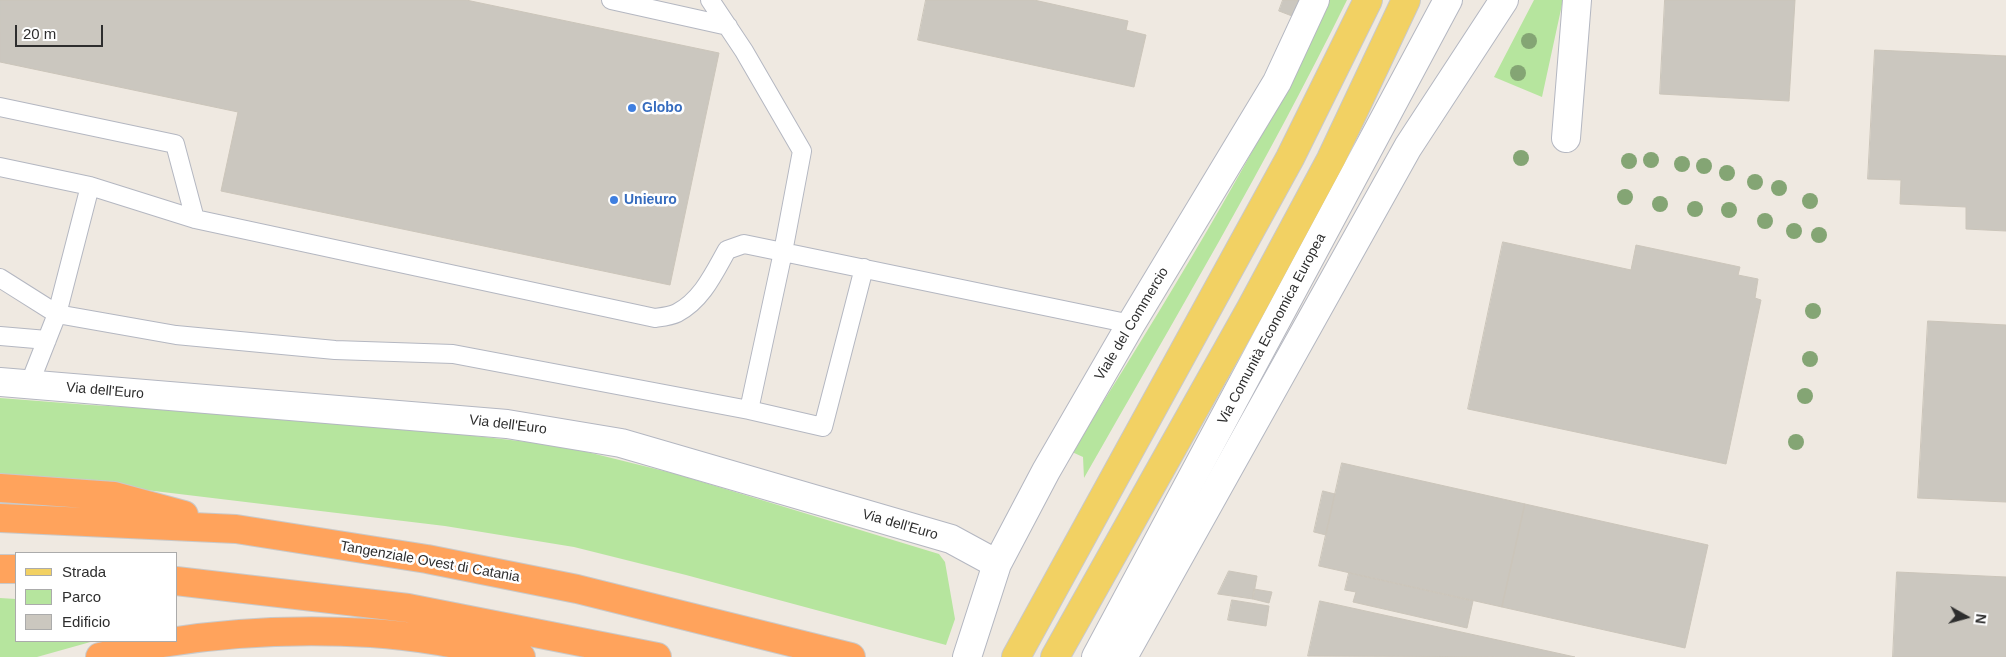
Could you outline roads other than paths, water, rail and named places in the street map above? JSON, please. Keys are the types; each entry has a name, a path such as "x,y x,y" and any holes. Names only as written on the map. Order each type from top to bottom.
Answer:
{"highway":[{"path":"0,488 114,496 236,529"},
{"name":"Tangenziale Ovest di Catania","path":"0,518 236,529 427,560 578,589 851,657"},
{"path":"0,569 15,569"},
{"path":"178,581 408,608 657,657"},
{"path":"178,641 228,634 313,631 373,633 454,644 521,657"},
{"path":"100,657 169,642"}],"main road":[{"path":"1016,657 1290,158 1368,0"},
{"path":"1055,657 1251,308 1331,159 1406,0"}],"street":[{"name":"Viale del Commercio","path":"967,657 997,564 1046,471 1131,324 1277,82 1315,0"},
{"name":"Via Comunità Economica Europea","path":"1096,657 1448,0"},
{"path":"1123,657 1408,147 1504,0"},
{"path":"1566,138 1577,0"},
{"name":"Via dell'Euro","path":"0,382 507,424 571,433 621,443 951,540 997,564"}],"lane":[{"path":"611,0 728,26"},
{"path":"710,0 728,26 802,151 783,252 749,410"},
{"path":"0,107 175,144 195,219"},
{"path":"0,167 90,186 195,219 655,318 676,314 694,302 710,281 727,250 744,244 1131,324"},
{"path":"29,385 57,314 90,186"},
{"path":"0,278 57,314 176,335 335,350 453,354 749,410 823,427 864,268"},
{"path":"0,336 47,340"}],"place":[{"name":"Globo","path":"632,108"},
{"name":"Unieuro","path":"614,200"}]}
